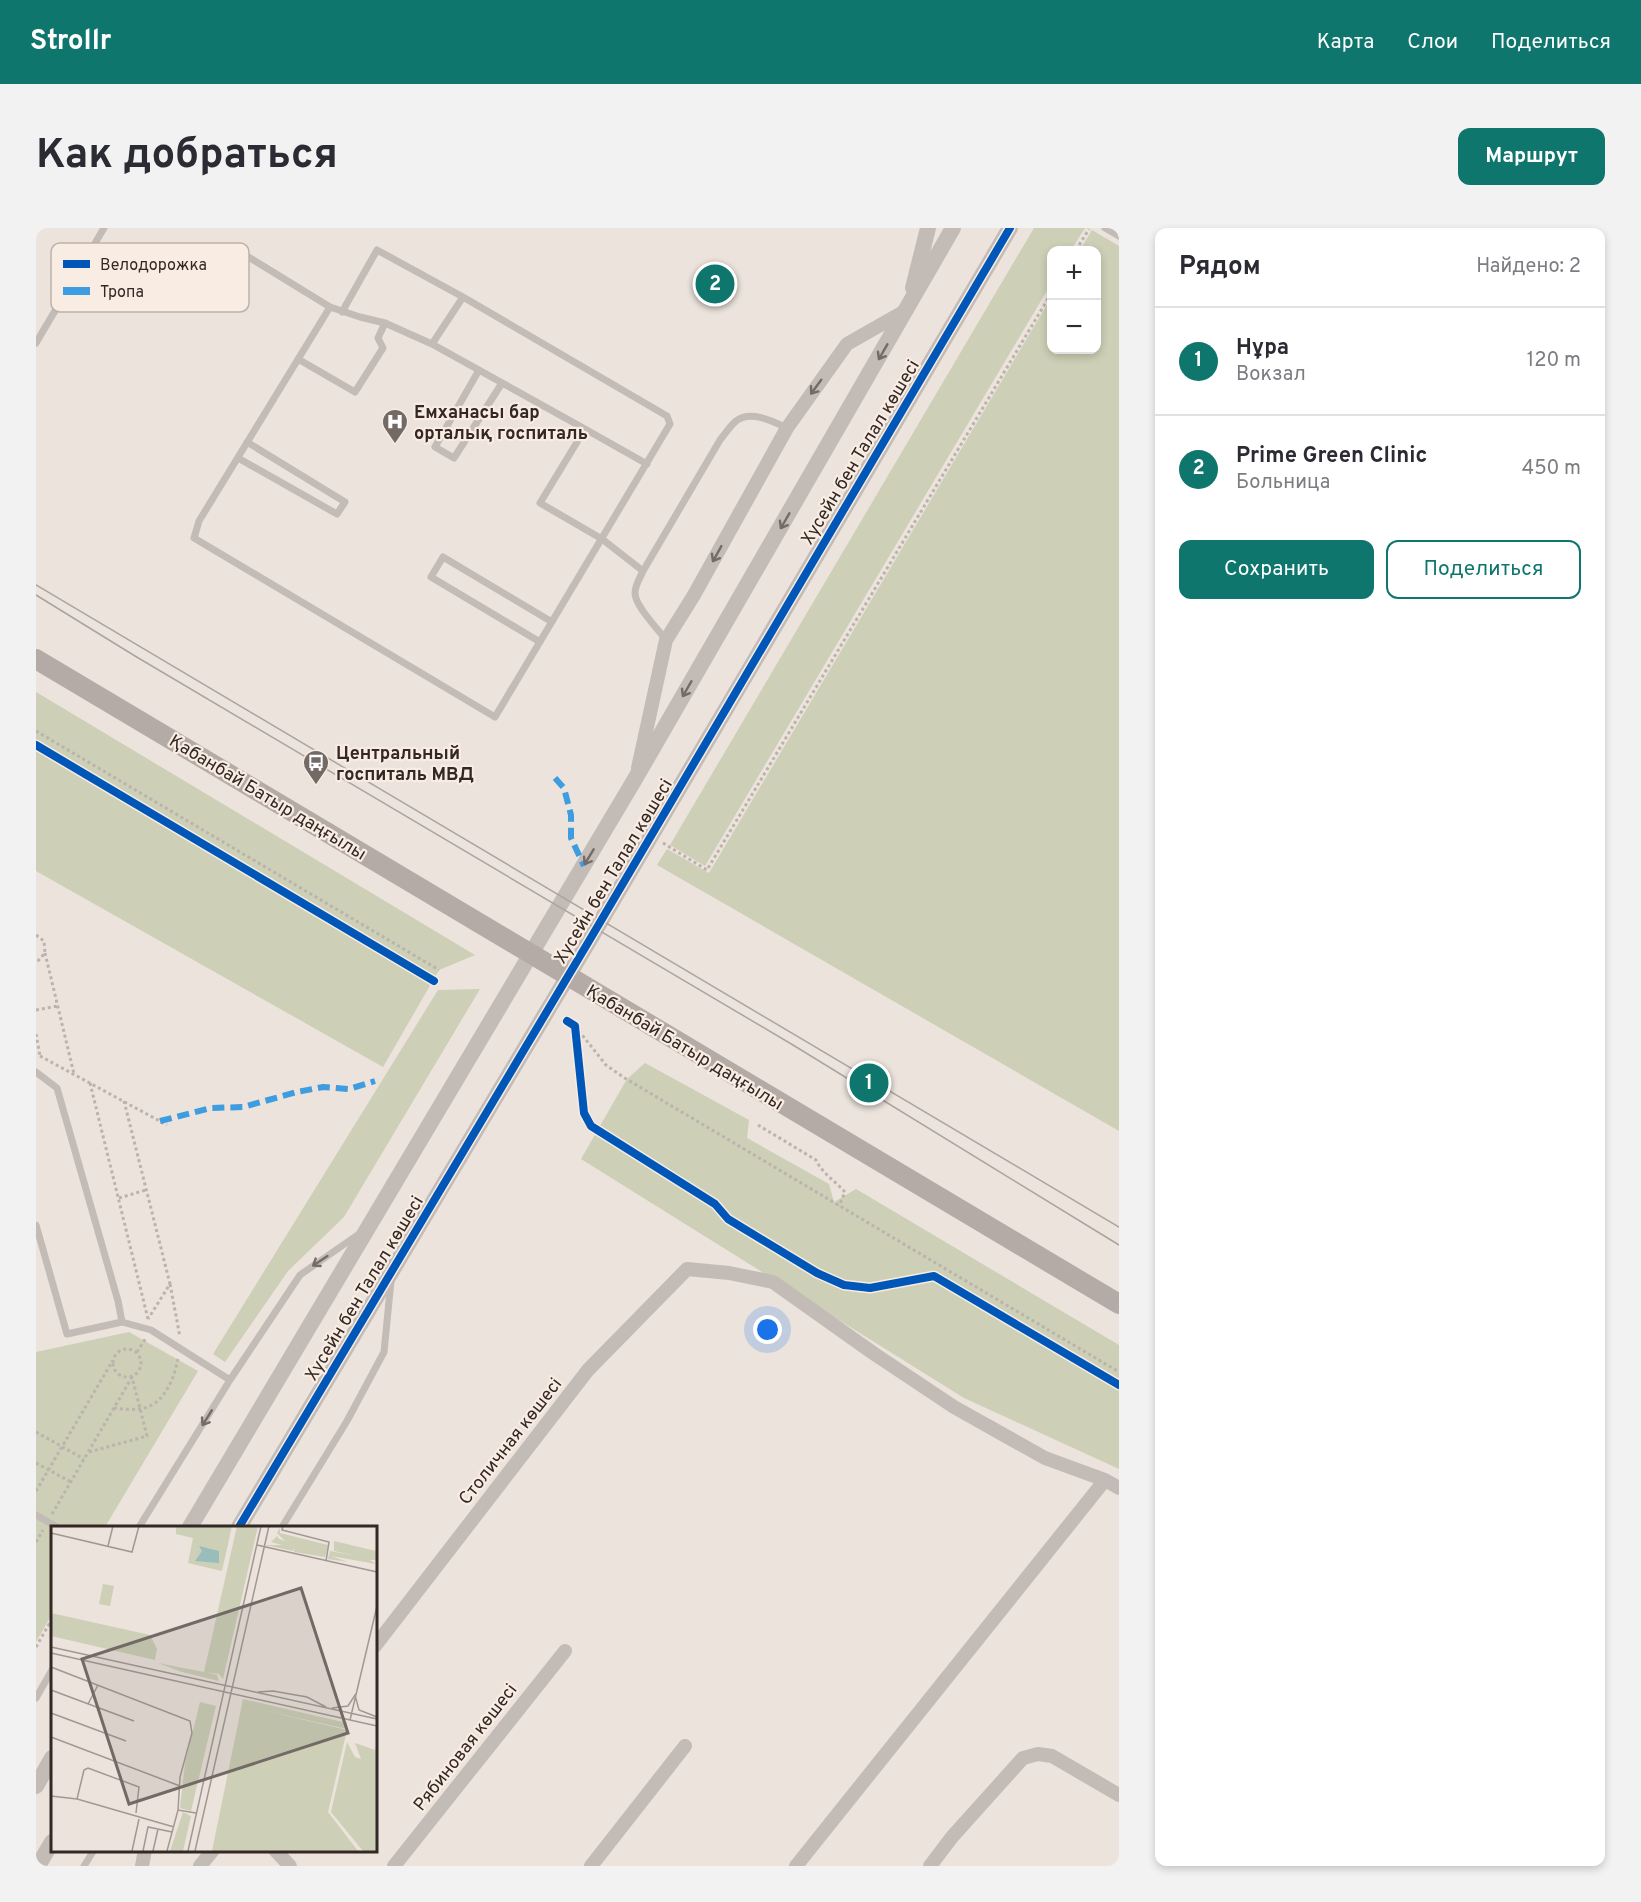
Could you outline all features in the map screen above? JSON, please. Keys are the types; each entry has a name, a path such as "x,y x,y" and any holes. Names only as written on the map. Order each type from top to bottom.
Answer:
{"main road":[{"name":"Қабанбай Батыр даңғылы","path":"36,659 1119,1304"}],"street":[{"path":"635,779 666,640 694,595 787,428 848,344 907,310 928,228"},
{"name":"Хусейн бен Талал көшесі","path":"191,1526 635,779 954,228"},
{"name":"Хусейн бен Талал көшесі","path":"240,1526 1010,228"},
{"name":"Столичная көшесі","path":"376,1645 588,1370 687,1269 729,1273 773,1282 954,1407 1045,1458 1105,1480"},
{"path":"796,1866 1105,1480 1119,1488"},
{"name":"Рябиновая көшесі","path":"394,1866 565,1651"},
{"path":"591,1866 685,1746"},
{"path":"930,1866 952,1837 1023,1758 1038,1754 1052,1756 1119,1795"},
{"path":"36,1786 51,1760"},
{"path":"38,1866 51,1844"},
{"path":"142,1866 145,1851"},
{"path":"200,1866 212,1851"},
{"path":"276,1851 290,1866"}],"lane":[{"path":"95,243 104,228"},
{"path":"1105,228 1119,236"},
{"path":"330,307 200,521 194,538 495,717 670,424 667,416 463,297 377,250 342,312"},
{"path":"249,257 330,307 386,323 432,344 647,464"},
{"path":"432,344 463,297"},
{"path":"36,343 54,312"},
{"path":"298,360 355,392 383,348 378,338 386,323"},
{"path":"479,370 435,447 454,458 502,382"},
{"path":"666,640 638,604 635,596 643,571 720,440 734,423 746,417 754,417 768,419 787,428"},
{"path":"585,429 540,503 602,539 643,571"},
{"path":"238,458 337,514 345,502 247,442"},
{"path":"540,642 431,577 443,557 552,622"},
{"path":"36,1072 57,1088 122,1322"},
{"path":"36,1225 67,1334 122,1322 151,1330 230,1380"},
{"path":"140,1526 230,1380 300,1275 368,1228"},
{"path":"283,1526 347,1421 384,1352 392,1270"},
{"path":"36,1515 55,1526"},
{"path":"36,1698 51,1672"},
{"path":"84,1866 93,1851"}],"path":[{"path":"1078,246 1089,229"},
{"path":"651,836 708,870 1047,300"},
{"path":"36,731 439,970"},
{"path":"36,935 44,941 74,1074"},
{"path":"36,963 45,953"},
{"path":"36,1010 58,1005"},
{"path":"567,1021 575,1026 606,1065 623,1077 1119,1372"},
{"path":"575,1026 578,1048"},
{"path":"36,1034 45,1079"},
{"path":"40,1056 167,1125"},
{"path":"90,1083 148,1319 170,1284"},
{"path":"114,1408 141,1409 158,1401 168,1389 176,1372 180,1349 179,1329 170,1284 124,1101"},
{"path":"758,1125 816,1160 820,1168 845,1192 839,1206"},
{"path":"118,1198 146,1190"},
{"path":"36,1491 118,1352 128,1348 137,1352 142,1361 140,1371 132,1377 36,1542"},
{"path":"113,1360 114,1371 122,1377 132,1377"},
{"path":"88,1452 147,1436 132,1377"},
{"path":"36,1432 84,1459"},
{"path":"36,1463 71,1482"},
{"path":"36,1647 51,1621"}],"green space":[{"path":"1034,228 1085,228 1074,246 1047,246 1047,291 705,866 670,845"},
{"path":"1092,230 1119,246 1119,1131 657,865 667,849 709,873 1047,305 1047,354 1101,354 1101,246 1082,246"},
{"path":"36,692 475,955 439,970 383,1067 36,871"},
{"path":"480,989 344,1217 288,1271 225,1362 213,1354 438,990"},
{"path":"645,1063 749,1120 747,1138 829,1184 834,1202 856,1189 1119,1345 1119,1469 964,1398 581,1159 627,1079"},
{"path":"129,1332 198,1371 106,1526 51,1526 51,1616 36,1642 36,1352"}],"tram line":[{"path":"36,585 1119,1227"},
{"path":"36,595 135,656 793,1045 1119,1245"}],"marked path":[{"path":"555,778 564,788 571,815 571,838 584,866"},
{"path":"160,1121 211,1108 243,1107 323,1087 349,1089 375,1081"}],"cycle path":[{"path":"240,1526 589,941 1010,228"},
{"path":"36,745 434,981"},
{"path":"567,1021 575,1026 584,1113 591,1126 715,1204 728,1219 817,1273 844,1285 870,1288 934,1276 1119,1385"}],"place":[{"name":"Prime Green Clinic","path":"715,284"},
{"name":"Емханасы бар орталық госпиталь","path":"395,445"},
{"name":"Центральный госпиталь МВД","path":"316,786"},
{"name":"Нұра","path":"869,1083"}]}
